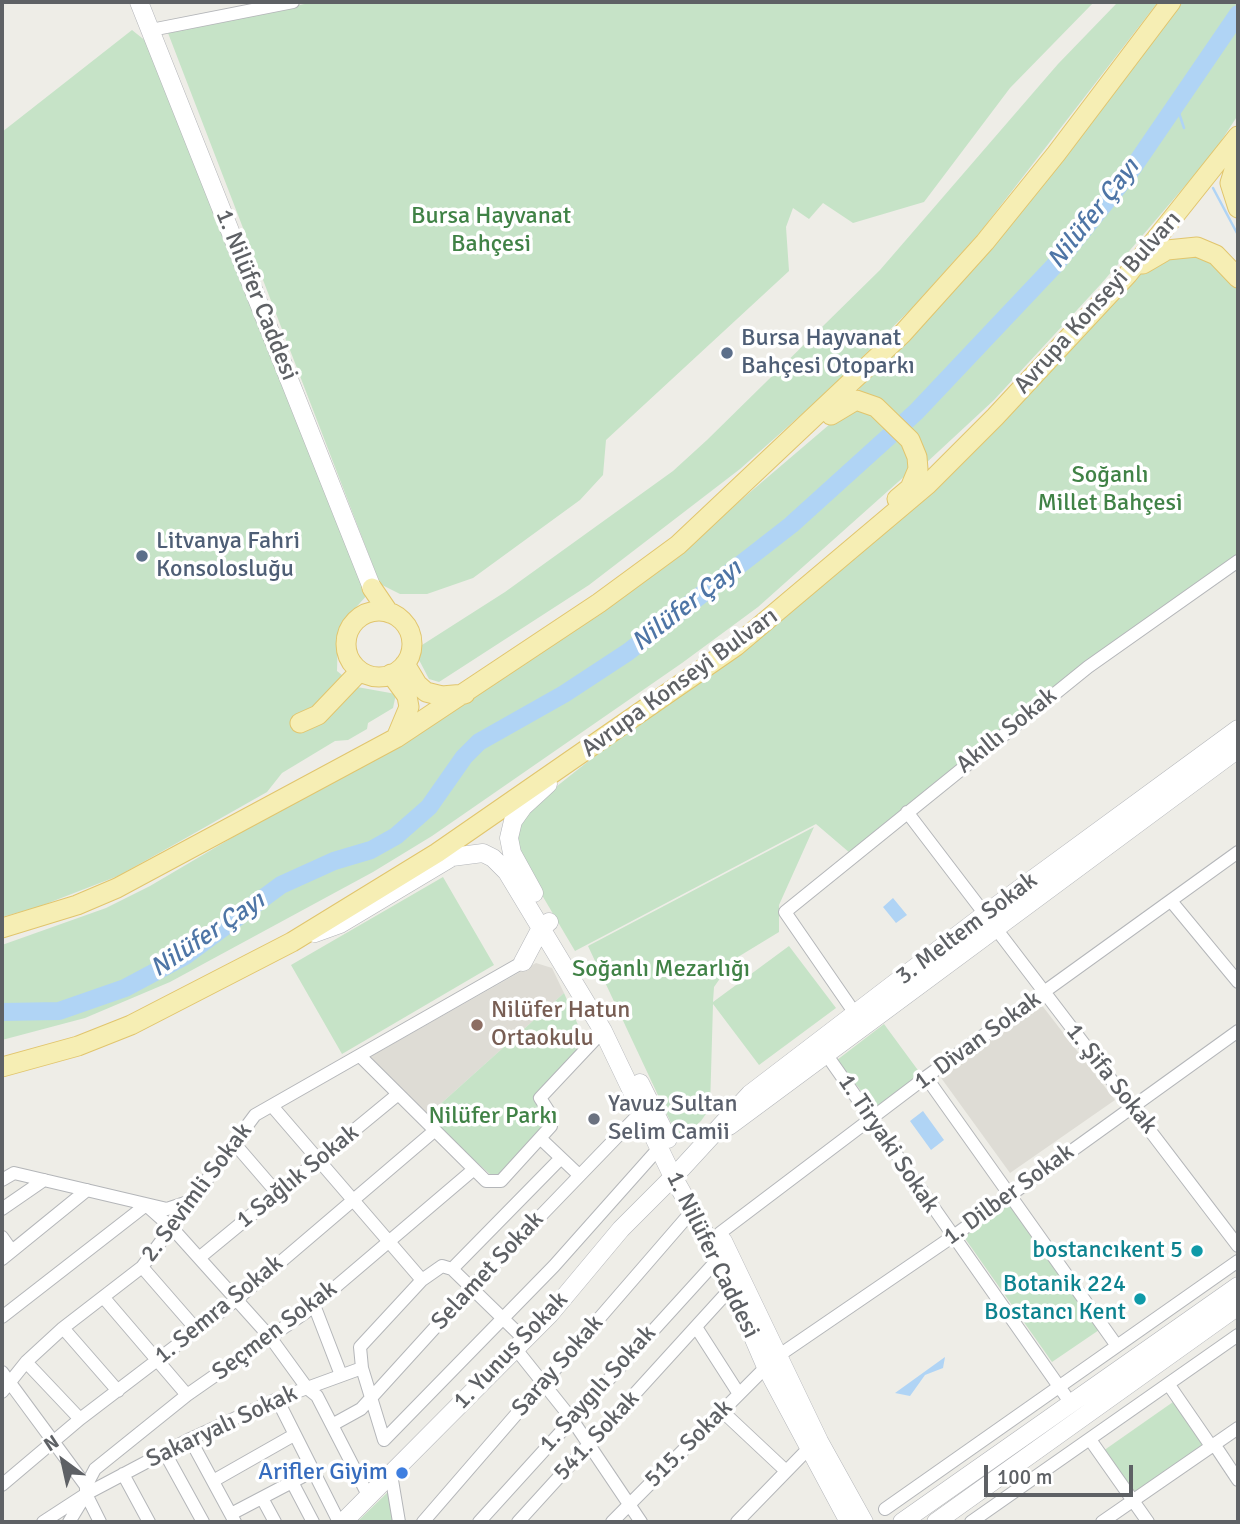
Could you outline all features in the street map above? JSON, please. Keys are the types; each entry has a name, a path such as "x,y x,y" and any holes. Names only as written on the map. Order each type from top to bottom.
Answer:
{"main road":[{"name":"1. Nilüfer Caddesi","path":"139,2 372,588"},
{"path":"2,928 97,897 397,738 466,694 678,545 903,333 985,242 1056,154 1171,2"},
{"name":"Avrupa Konseyi Bulvarı","path":"2,1068 78,1046 131,1025 292,942 438,853 736,646 927,485 995,417 1128,274 1238,136"},
{"path":"1238,157 1230,183 1238,208"},
{"path":"1128,274 1167,250 1188,246 1216,255 1238,278"},
{"path":"753,477 840,407 856,400 876,407 910,440 917,457 918,469 909,488 828,569"},
{"path":"372,588 389,613 405,625 410,634 410,651 398,669 375,677 355,666 346,650 347,635 352,625 367,614 389,613"},
{"path":"367,614 372,588"},
{"path":"398,669 426,692 442,696 466,694"},
{"path":"397,738 409,707 398,669"},
{"name":"3. Meltem Sokak","path":"677,1172 750,1094 854,1012 1238,729"},
{"name":"1. Nilüfer Caddesi","path":"604,739 540,792 513,821 509,838 512,853 547,923 614,1028 693,1210 772,1361 864,1522"},
{"name":"3. Meltem Sokak","path":"706,1141 756,1109 826,1054 1238,749"},
{"path":"2,939 100,905 146,883 204,841"},
{"name":"1. Nilüfer Caddesi","path":"292,942 340,924 438,864 470,853 494,858 547,923"},
{"path":"523,962 547,923"},
{"name":"1. Nilüfer Caddesi","path":"564,951 659,1148 720,1234 808,1449 849,1522"},
{"path":"523,962 564,951"},
{"path":"2,1056 94,1030 213,985"},
{"name":"1. Yunus Sokak","path":"341,1522 391,1475 520,1343 677,1172"},
{"path":"902,1522 1238,1286"},
{"path":"936,1522 1238,1306"}],"street":[{"path":"151,30 293,2"},
{"name":"Akıllı Sokak","path":"854,1012 785,912 1088,667 1238,561"},
{"name":"1. Şifa Sokak","path":"908,811 995,930 1238,1246"},
{"name":"1. Divan Sokak","path":"720,1234 926,1077 1171,901 1236,858"},
{"path":"1171,901 1238,982"},
{"path":"1219,957 1238,961"},
{"name":"2. Sevimli Sokak","path":"4,1382 63,1328 142,1267 173,1229 191,1200 255,1115 523,962"},
{"path":"360,1056 473,1170 486,1181 501,1181 551,1126 551,1115 540,1098 603,1031"},
{"name":"1. Dilber Sokak","path":"772,1361 952,1237 1238,1031"},
{"name":"1. Tiryaki Sokak","path":"826,1054 1072,1405"},
{"path":"926,1077 1117,1346"},
{"name":"1 Sağlık Sokak","path":"199,1258 397,1096"},
{"path":"272,1106 422,1280"},
{"name":"Selamet Sokak","path":"332,1425 361,1409 471,1288 641,1112"},
{"name":"1. Semra Sokak","path":"2,1485 80,1419 236,1300 433,1132"},
{"path":"541,1139 579,1175"},
{"path":"234,1143 278,1194"},
{"path":"641,1522 502,1318 452,1269 442,1266 422,1280 360,1347 362,1368 384,1440 502,1318 554,1266 659,1148"},
{"path":"452,1269 562,1158"},
{"name":"Seçmen Sokak","path":"86,1490 95,1469 187,1395 314,1305 473,1170"},
{"path":"2,1180 14,1173 167,1209 191,1200"},
{"path":"2,1209 44,1180"},
{"path":"2,1237 7,1255 87,1190"},
{"path":"146,1205 173,1229 270,1337 307,1388 317,1396 369,1497"},
{"path":"2,1317 146,1205"},
{"name":"Saray Sokak","path":"423,1522 693,1210"},
{"name":"1. Saygılı Sokak","path":"479,1522 719,1258"},
{"path":"885,1509 1238,1261"},
{"path":"142,1267 196,1329"},
{"name":"541. Sokak","path":"518,1522 732,1287"},
{"path":"104,1298 187,1395"},
{"path":"314,1305 341,1375"},
{"path":"696,1327 739,1394"},
{"path":"63,1328 118,1391"},
{"path":"971,1522 1091,1441 1238,1335"},
{"name":"515. Sokak","path":"611,1522 772,1361"},
{"path":"26,1362 80,1419"},
{"name":"Sakaryalı Sokak","path":"86,1490 277,1399 362,1368"},
{"path":"1140,1376 1156,1395"},
{"path":"4,1382 53,1441 86,1490 100,1522"},
{"path":"1169,1385 1238,1480"},
{"path":"277,1399 341,1522"},
{"path":"722,1411 786,1471"},
{"path":"1102,1522 1238,1428"},
{"path":"213,1481 294,1434"},
{"path":"190,1439 233,1518 262,1498 313,1471"},
{"path":"1091,1441 1148,1522"},
{"path":"737,1522 808,1449"},
{"path":"165,1453 204,1522"},
{"path":"123,1474 149,1522"},
{"path":"391,1475 399,1522"},
{"path":"292,1482 313,1522"},
{"path":"43,1522 86,1490"},
{"path":"69,1522 86,1490"},
{"path":"262,1498 275,1522"}],"shaded area":[{"name":"Nilüfer Hatun Ortaokulu","path":"536,963 552,968 564,993 426,1117 368,1058"},
{"path":"1037,999 1115,1100 1010,1173 939,1075"}],"green space":[{"name":"Bursa Hayvanat Bahçesi","path":"314,2 1094,2 1010,88 924,202 853,223 823,203 809,219 793,208 786,227 789,271 606,440 603,475 580,500 473,578 427,594 400,594 380,584 168,33"},
{"path":"1158,2 981,231 911,309 828,391 740,469 589,585 439,682 429,679 417,656 422,645 505,592 673,471 707,440 880,270 1058,64 1116,4"},
{"path":"1178,2 1238,2 1238,115 1214,152 1101,284 994,400 925,464 855,394"},
{"path":"132,30 147,42 339,528 368,594 343,622 338,634 337,671 357,687 396,694 393,708 368,723 367,729 348,740 335,741 282,773 267,792 177,843 118,876 38,907 2,917 2,132"},
{"name":"Soğanlı Millet Bahçesi","path":"1194,251 1217,261 1238,287 1238,557 850,853 816,824 575,951 513,846 517,826 532,806 630,728 781,618 1131,277 1168,254"},
{"path":"855,408 874,417 904,448 911,460 907,474 758,607 682,663 432,836 373,872 170,982 85,1018 2,1040 2,945 106,908 150,886 398,740 680,552 837,418"},
{"name":"Soğanlı Mezarlığı","path":"814,827 779,905 779,932 733,960 714,987 713,1002 789,946 836,1008 759,1065 713,1004 710,1108 701,1121 679,1140 588,946"},
{"path":"443,877 494,965 342,1054 291,965"},
{"name":"Nilüfer Parkı","path":"564,993 585,1041 533,1097 546,1119 541,1134 502,1174 492,1176 426,1117"},
{"path":"884,1024 920,1073 924,1074 876,1110 837,1060"},
{"path":"1012,1202 1099,1330 1052,1362 964,1237"},
{"path":"1173,1402 1205,1446 1135,1493 1103,1451"},
{"path":"390,1490 395,1522 357,1522"}],"water":[{"path":"893,898 907,915 896,923 883,907"},
{"path":"923,1111 944,1140 931,1150 910,1121"},
{"path":"945,1357 943,1368 925,1375 910,1396 895,1393"}],"waterway":[{"name":"Nilüfer Çayı","path":"2,1012 59,1011 125,988 185,956 281,885 334,861 371,850 396,836 429,807 464,757 479,742 564,694 628,652 791,525 916,412 1055,265 1130,172 1238,14"},
{"path":"1176,104 1184,128"},
{"path":"1213,188 1238,235"}],"place":[{"name":"Bursa Hayvanat Bahçesi Otoparkı","path":"727,353"},
{"name":"Litvanya Fahri Konsolosluğu","path":"142,556"},
{"name":"Nilüfer Hatun Ortaokulu","path":"477,1025"},
{"name":"Yavuz Sultan Selim Camii","path":"594,1119"},
{"name":"bostancıkent 5","path":"1197,1251"},
{"name":"Botanik 224 Bostancı Kent","path":"1140,1299"},
{"name":"Arifler Giyim","path":"402,1473"}]}
